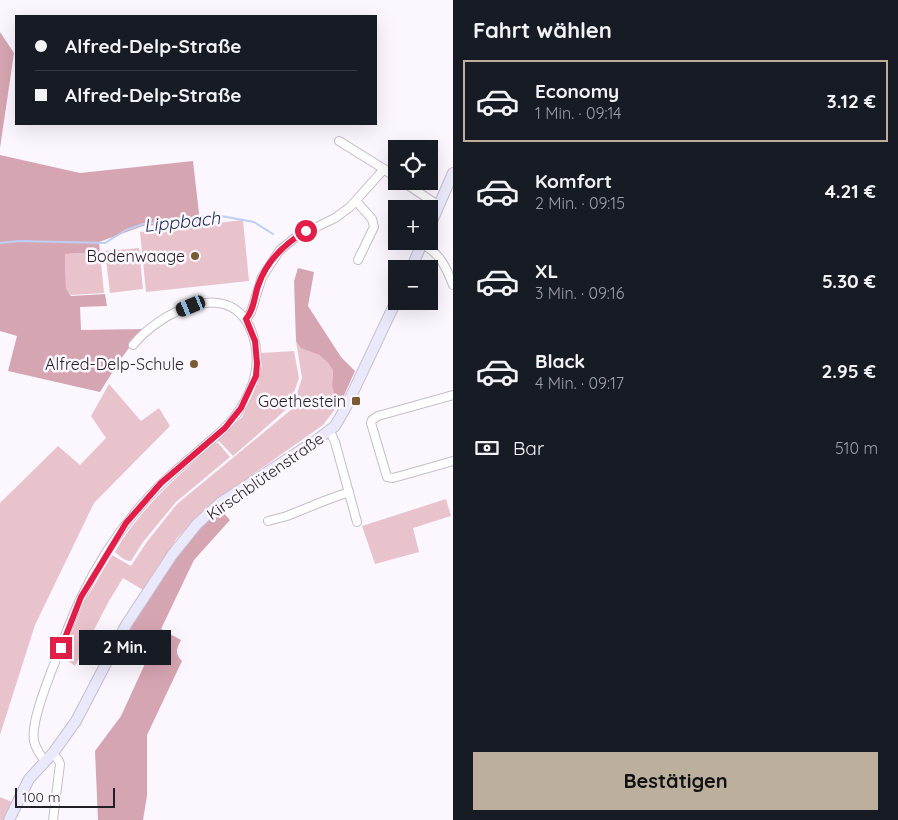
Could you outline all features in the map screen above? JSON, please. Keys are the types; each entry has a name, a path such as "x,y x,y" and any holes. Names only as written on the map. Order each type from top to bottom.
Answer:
{"main road":[{"path":"439,206 453,173"},
{"name":"Kirschblütenstraße","path":"9,820 26,784 76,721 126,625 172,555 197,524 220,502 330,431 338,422 346,407 392,310"}],"street":[{"path":"339,141 388,172"},
{"path":"246,319 251,312 262,277 280,250 301,234 339,215 356,201 384,169"},
{"path":"415,190 439,206"},
{"path":"356,201 372,219 374,227 358,260"},
{"path":"432,250 442,260 453,284"},
{"path":"45,761 36,747 34,732 41,698 81,597 126,523 161,483 225,428 241,408 256,376 255,341 246,319 221,303 203,303 191,306 161,320 133,345"},
{"path":"453,395 378,416 372,420 372,423 387,477 393,478 453,462"},
{"path":"330,431 335,442 357,522"},
{"path":"268,521 287,516 324,500 349,492"},
{"path":"52,753 60,764 53,820"}],"shaded area":[{"path":"0,32 14,53 0,148"},
{"path":"0,155 80,173 193,161 200,222 143,226 99,242 100,252 65,254 66,288 71,296 105,294 107,306 80,307 81,330 143,329 120,360 100,392 8,371 17,336 0,331"},
{"name":"Bodenwaage","path":"243,220 249,281 146,292 140,232"},
{"path":"139,248 143,289 110,293 105,251"},
{"path":"100,252 104,293 71,295 66,288 65,254"},
{"path":"298,268 314,272 308,306 341,357 355,371 342,400 336,400 332,386 333,371 328,363 319,355 301,348 296,341 294,281"},
{"path":"296,341 302,348 319,355 328,363 333,371 332,386 336,399 342,400 323,425 209,505 177,538 143,590 123,578 75,666 62,656 85,601 112,555 131,566 146,543 177,504 292,409 302,378"},
{"path":"294,351 299,378 289,407 233,456 218,440 242,417 258,384 262,365 261,353"},
{"path":"109,384 141,421 159,408 170,426 94,503 35,625 0,735 0,503 58,446 80,465 106,438 91,416"},
{"path":"215,443 218,443 230,457 176,502 143,542 131,561 118,555 115,552 147,507"},
{"path":"446,499 451,516 413,528 419,552 375,564 362,526"},
{"path":"220,509 230,520 194,560 161,629 181,640 177,651 182,661 147,735 147,796 143,820 98,820 95,751 121,716 155,642 129,631 156,586 190,539"},
{"path":"0,797 12,802 4,820 0,820"}],"waterway":[{"name":"Lippbach","path":"0,243 19,241 105,243 126,230 143,224 221,216 254,222 273,234"}],"place":[{"name":"Bodenwaage","path":"195,256"},
{"name":"Alfred-Delp-Schule","path":"194,364"},
{"name":"Goethestein","path":"356,401"}],"route":[{"path":"61,648 81,597 126,523 161,483 225,428 241,408 256,376 255,341 246,319 251,312 258,286 273,258 288,243 306,231"}]}
